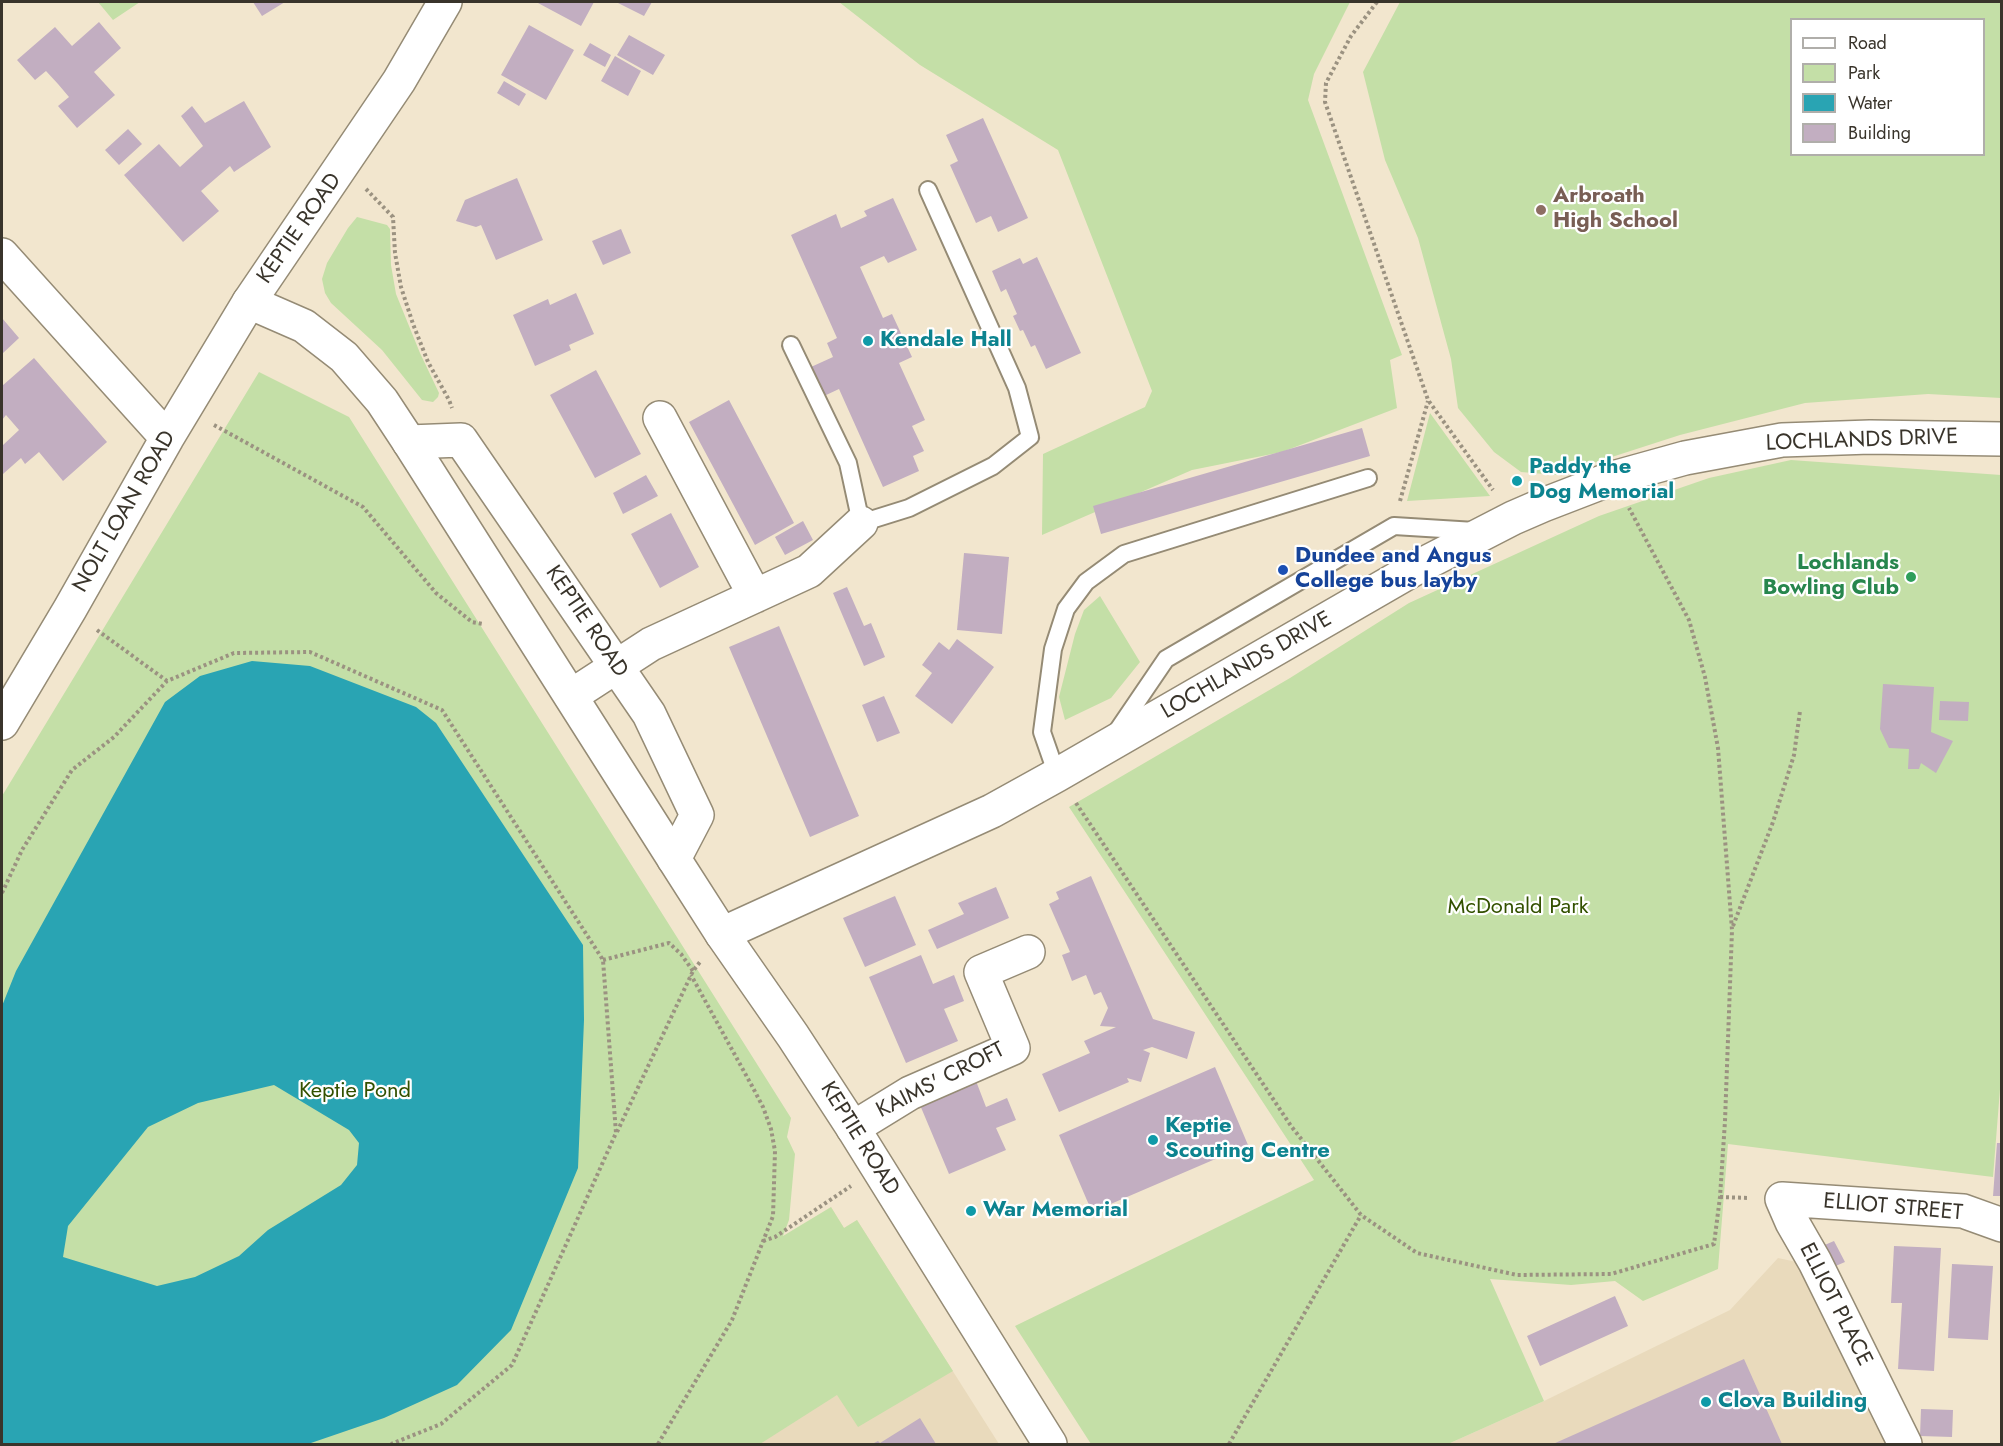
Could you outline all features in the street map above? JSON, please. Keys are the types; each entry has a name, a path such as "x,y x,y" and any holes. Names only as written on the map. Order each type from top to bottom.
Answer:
{"street":[{"name":"KEPTIE ROAD","path":"445,2 399,81 249,302 304,326 344,357 382,401 674,859 794,1036 853,1128 1043,1434"},
{"path":"2,255 167,438"},
{"name":"NOLT LOAN ROAD","path":"2,723 167,438 249,302"},
{"path":"660,418 755,596"},
{"name":"LOCHLANDS DRIVE","path":"723,934 993,811 1414,569 1500,524 1613,478 1685,458 1782,440 1870,436 2001,439"},
{"name":"KEPTIE ROAD","path":"461,440 649,714 697,814 674,859"},
{"path":"409,442 461,440"},
{"path":"571,696 651,644 810,571 861,523"},
{"name":"KAIMS' CROFT","path":"853,1128 910,1093 1013,1048 981,972 1028,952"},
{"name":"ELLIOT STREET","path":"1782,1198 1963,1211 2001,1225"},
{"name":"ELLIOT PLACE","path":"1782,1198 1905,1444"}],"lane":[{"path":"791,345 848,463 861,523 909,507 993,466 1030,437 1017,388 927,190"},
{"path":"1057,775 1042,732 1053,649 1066,609 1086,582 1124,554 1368,478"},
{"path":"1106,747 1166,659 1394,525 1500,524"}],"path":[{"path":"1377,2 1351,36 1326,83 1325,102 1428,400 1500,524"},
{"path":"344,165 393,218 395,253 401,286 428,362 449,400 461,440"},
{"path":"1394,525 1428,400"},
{"path":"185,409 363,507 436,593 472,622 529,630"},
{"path":"1057,775 1291,1126 1361,1215 1417,1253 1517,1275 1611,1274 1714,1244 1725,1121 1732,930 1718,748 1701,659 1689,620 1613,478"},
{"path":"70,609 167,681"},
{"path":"2,893 22,850 72,770 114,737 167,681 234,653 310,652 442,710 603,960 616,1133"},
{"path":"1732,930 1773,822 1794,755 1800,711"},
{"path":"392,1444 441,1424 512,1365 616,1133 692,973 723,934"},
{"path":"603,960 669,943 681,954 752,1086 771,1130 775,1151 772,1216 732,1320 658,1444"},
{"path":"763,1241 775,1236 831,1200"},
{"path":"1229,1444 1361,1215"}],"shaded area":[{"path":"831,1207 844,1228 857,1220 999,1444 677,1444"},
{"path":"1778,1258 1806,1264 1894,1444 1448,1444 1544,1401 1730,1310"}],"green space":[{"path":"98,2 140,2 113,20"},
{"path":"839,2 1350,2 1314,74 1308,100 1402,355 1390,360 1397,408 1282,452 1192,470 1042,535 1043,454 1145,407 1152,391 1058,150 920,65"},
{"path":"1400,2 2001,2 2001,398 1928,394 1805,403 1680,435 1556,475 1521,472 1494,452 1458,408 1451,359 1418,238 1385,160 1363,72"},
{"path":"357,217 387,225 390,229 391,265 396,294 439,393 433,402 422,400 382,350 331,303 325,293 322,279 327,263"},
{"name":"Keptie Pond","path":"259,372 349,417 791,1118 787,1137 795,1154 789,1220 783,1236 831,1207 844,1228 857,1220 953,1371 858,1427 837,1395 760,1444 2,1444 2,796"},
{"path":"1430,413 1490,496 1407,501"},
{"name":"McDonald Park","path":"1791,460 2001,475 2002,1064 1993,1177 1728,1144 1718,1269 1643,1301 1615,1281 1571,1285 1490,1279 1544,1401 1448,1444 1091,1444 1015,1326 1314,1180 1069,807 1290,678 1409,603 1599,516 1709,478"},
{"path":"1100,596 1140,662 1111,698 1065,720 1059,697 1075,634 1084,610"}],"water":[{"name":"Keptie Pond","path":"252,661 310,666 416,707 436,723 583,945 584,1020 578,1168 511,1330 457,1385 384,1418 308,1444 2,1444 2,1006 16,971 165,702 200,676","holes":["274,1085 349,1130 359,1143 357,1165 341,1185 268,1230 239,1256 195,1277 157,1286 63,1257 68,1226 148,1127 198,1103"]}],"building":[{"path":"253,2 285,2 262,16"},
{"path":"538,2 594,2 581,26"},
{"path":"616,2 652,2 644,16"},
{"path":"99,22 121,48 94,72 115,95 77,128 58,106 69,97 58,84 46,71 35,80 17,60 55,27 72,46"},
{"path":"529,25 574,50 546,100 501,75"},
{"path":"629,35 665,55 653,75 617,55"},
{"path":"590,43 611,55 605,67 583,55"},
{"path":"615,56 641,71 628,96 601,81"},
{"path":"504,81 526,94 519,106 497,93"},
{"path":"244,101 271,147 234,172 230,166 201,191 219,211 183,242 124,175 159,144 180,167 203,146 181,116 192,106 205,123"},
{"path":"983,118 1028,218 998,232 991,216 976,223 950,165 958,161 946,135"},
{"path":"128,129 142,144 119,165 105,150"},
{"path":"517,178 543,240 496,260 481,225 476,227 456,221 465,200"},
{"name":"Kendale Hall","path":"893,198 917,250 888,263 884,256 860,267 883,318 892,314 912,357 899,363 925,420 912,426 924,451 913,456 919,471 883,487 839,389 824,396 811,367 833,357 827,343 837,338 791,235 836,214 841,228 867,216 864,211"},
{"path":"621,229 631,253 603,265 592,241"},
{"path":"1037,257 1081,353 1046,369 1035,345 1031,347 1023,330 1020,331 1013,316 1017,314 1006,289 1001,292 992,271 1020,258 1023,264"},
{"path":"576,293 594,334 569,345 571,350 535,366 513,315 548,299 550,305"},
{"path":"2,318 19,338 2,354"},
{"path":"34,358 107,442 63,481 39,452 25,464 21,458 2,473 2,446 19,430 6,415 2,420 2,386"},
{"path":"596,370 641,454 595,478 550,395"},
{"path":"729,400 794,523 755,545 689,422"},
{"path":"1362,428 1370,456 1101,534 1093,506"},
{"path":"646,475 658,496 623,514 613,493"},
{"path":"671,513 699,567 660,588 631,534"},
{"path":"803,521 813,540 785,555 775,537"},
{"path":"964,553 1009,557 1002,634 957,630"},
{"path":"847,587 864,626 871,623 885,657 864,666 833,593"},
{"path":"779,626 859,816 810,837 729,647"},
{"path":"957,639 994,667 952,724 915,696 932,673 922,665 939,642 949,650"},
{"path":"1883,684 1934,687 1931,732 1953,741 1936,773 1921,763 1919,769 1908,769 1909,749 1889,748 1880,729"},
{"path":"884,696 900,733 877,742 862,705"},
{"path":"1940,701 1969,702 1968,721 1939,720"},
{"path":"1091,876 1153,1019 1195,1032 1187,1059 1152,1047 1143,1050 1150,1053 1141,1082 1127,1078 1129,1082 1059,1112 1042,1074 1090,1053 1084,1041 1116,1027 1100,1026 1108,1008 1101,992 1094,995 1086,975 1072,981 1062,955 1070,952 1049,904 1059,899 1056,892"},
{"path":"996,887 1009,918 937,949 928,930 964,914 958,903"},
{"path":"895,896 916,945 865,967 843,918"},
{"path":"921,955 933,984 954,975 964,1001 944,1009 958,1041 906,1063 869,977"},
{"name":"Keptie Scouting Centre","path":"1215,1067 1248,1145 1092,1212 1059,1135"},
{"path":"976,1081 986,1107 1007,1098 1016,1120 996,1128 1006,1150 949,1174 920,1105"},
{"path":"1997,1143 2002,1143 2002,1196 1993,1196"},
{"path":"1834,1241 1845,1262 1831,1268 1820,1247"},
{"path":"1894,1246 1941,1248 1934,1371 1898,1369 1902,1303 1891,1303"},
{"path":"1952,1264 1993,1266 1988,1340 1948,1338"},
{"path":"1615,1296 1628,1326 1540,1366 1527,1336"},
{"name":"Clova Building","path":"1744,1359 1782,1444 1553,1444"},
{"path":"1921,1409 1953,1410 1952,1437 1920,1436"},
{"path":"920,1418 936,1444 872,1444 878,1441 880,1443"}],"place":[{"name":"Arbroath High School","path":"1541,210"},
{"name":"Kendale Hall","path":"868,341"},
{"name":"Paddy the Dog Memorial","path":"1517,481"},
{"name":"Dundee and Angus College bus layby","path":"1283,570"},
{"name":"Lochlands Bowling Club","path":"1911,577"},
{"name":"Keptie Scouting Centre","path":"1153,1140"},
{"name":"War Memorial","path":"971,1211"},
{"name":"Clova Building","path":"1706,1402"}]}
